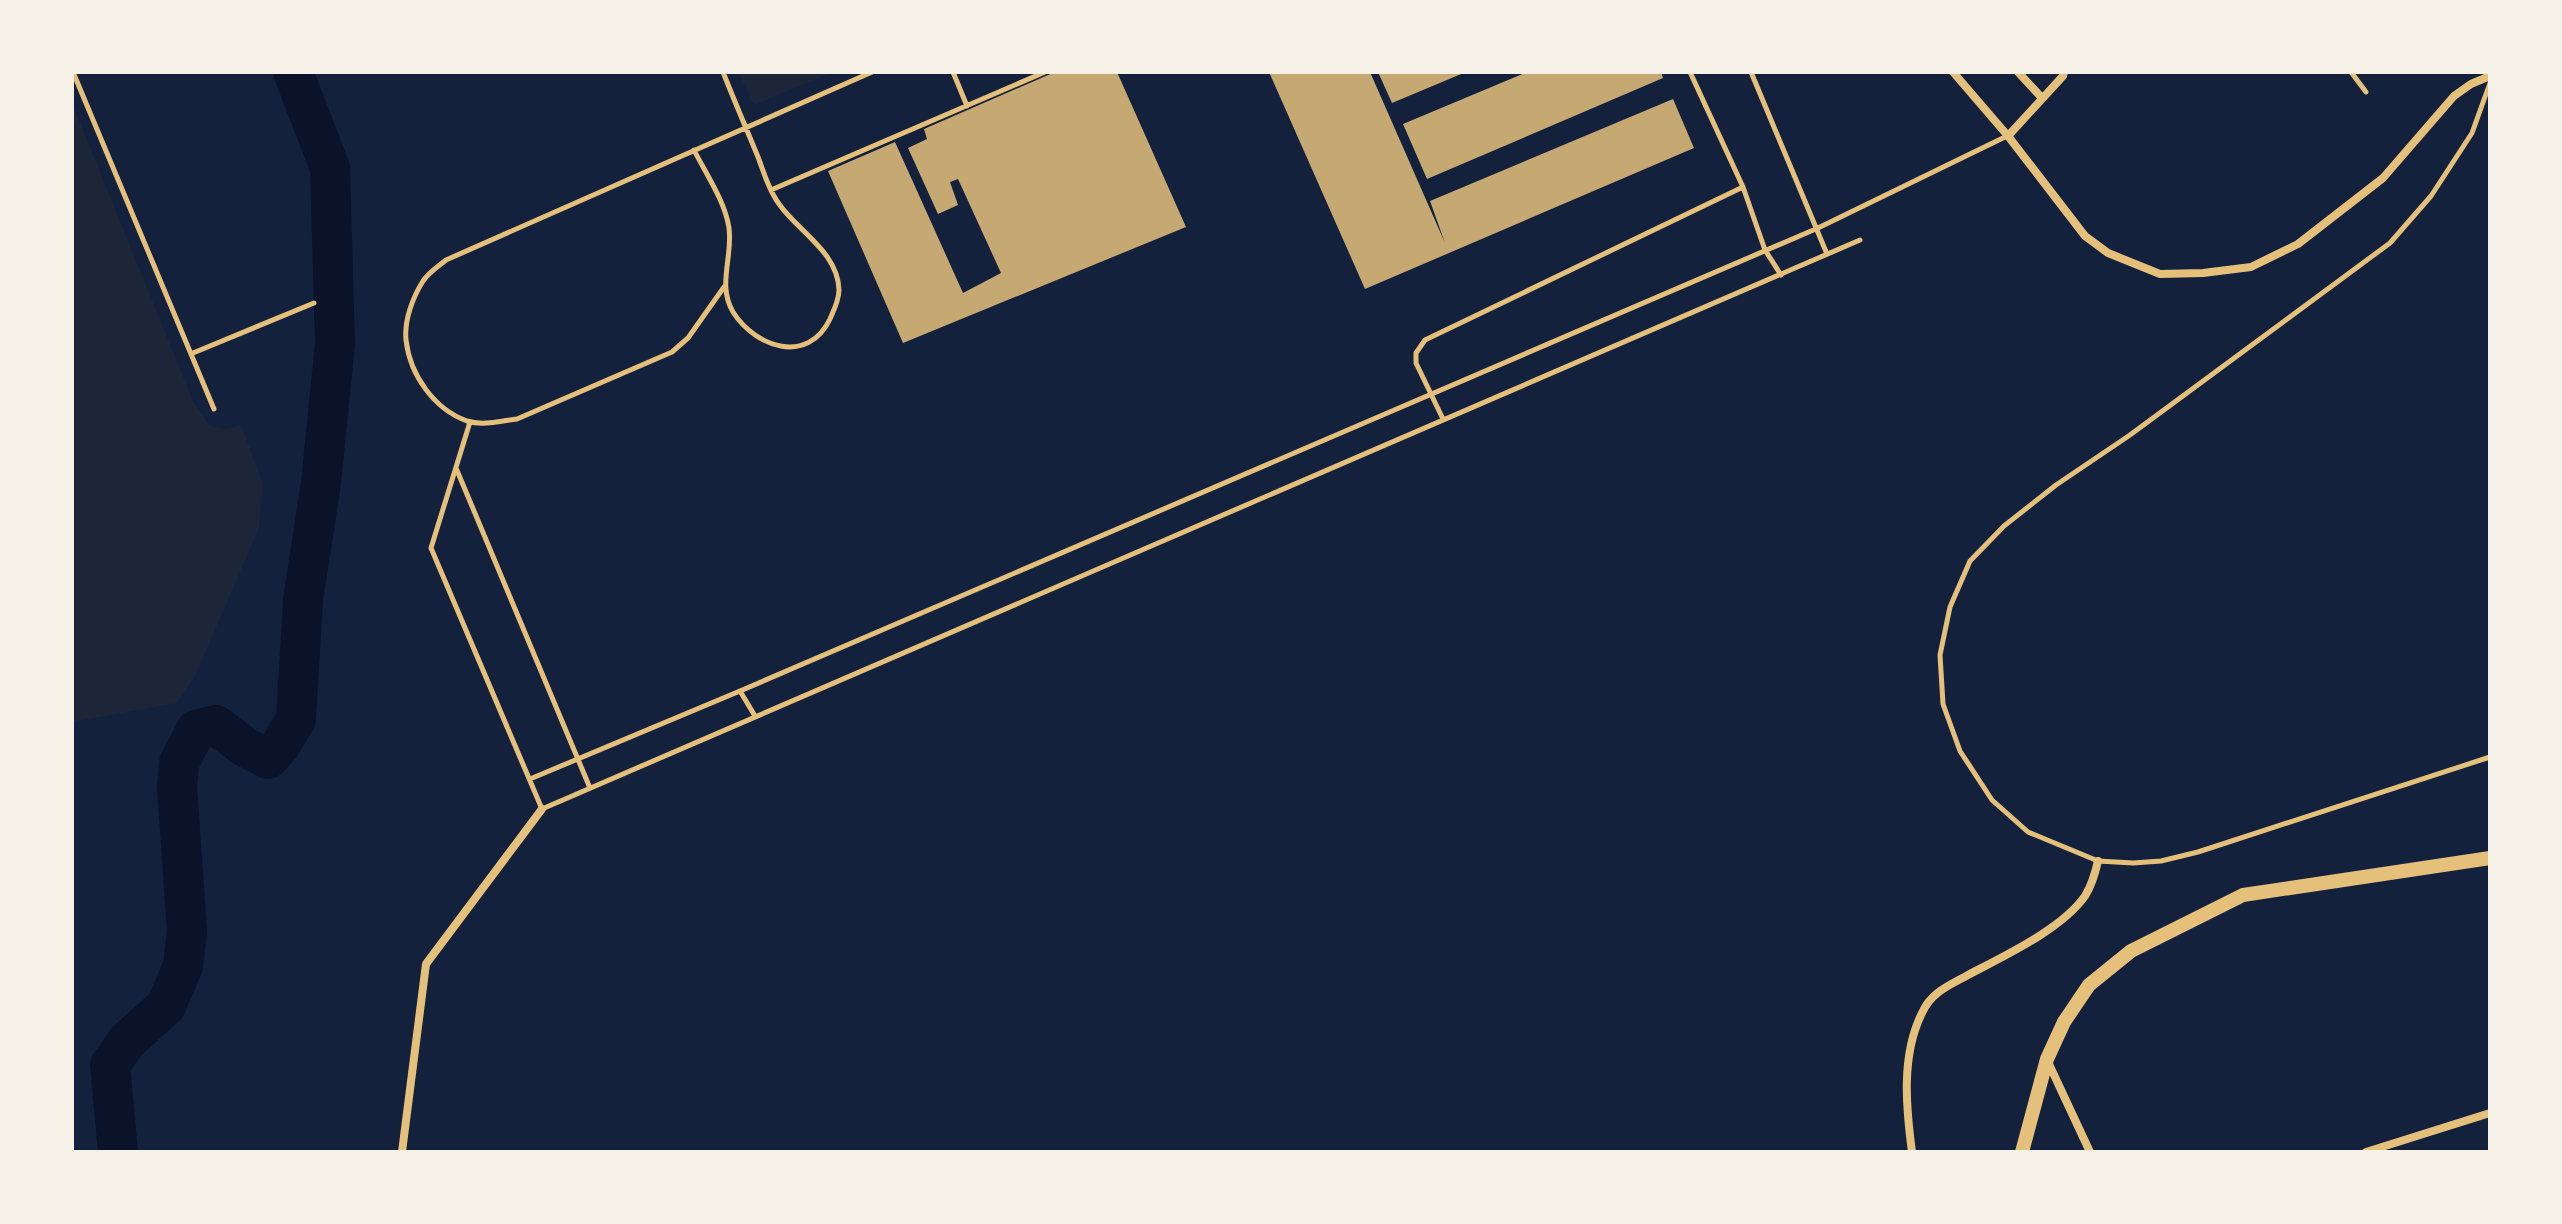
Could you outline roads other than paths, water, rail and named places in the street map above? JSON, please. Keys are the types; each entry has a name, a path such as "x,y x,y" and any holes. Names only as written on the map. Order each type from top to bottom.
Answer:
{"main road":[{"path":"2022,1152 2047,1059 2064,1022 2089,985 2131,951 2243,895 2490,858"}],"street":[{"path":"1953,72 2008,136 2085,236 2108,253 2160,274 2251,267 2298,244 2383,178 2454,96 2490,76"},
{"path":"2018,72 2042,98"},
{"path":"2008,136 2064,72"},
{"path":"402,1152 426,964 542,809"},
{"path":"1912,1152 1905,1101 1912,1038 1922,1011 1935,993 2058,922 2083,899 2092,883 2098,861"},
{"path":"2047,1059 2090,1152"},
{"path":"2366,1152 2382,1150 2490,1113"}],"lane":[{"path":"694,150 729,228 724,287 732,309 743,324 764,339 783,348 807,346 825,328 835,307 839,290 833,269 825,253 791,221 771,190 723,72"},
{"path":"724,287 688,338 672,352 517,419 470,422 447,411 425,389 412,363 406,338 410,307 425,277 446,260 872,72"},
{"path":"953,72 967,106"},
{"path":"771,190 1045,72"},
{"path":"1690,72 1743,187 1765,250 1782,275"},
{"path":"1751,72 1827,254"},
{"path":"2351,72 2366,92"},
{"path":"74,73 214,409"},
{"path":"2490,83 2472,133 2431,196 2390,243 2130,435 2056,485 2004,526 1970,561 1950,607 1940,655 1943,704 1960,751 1992,800 2028,832 2098,861 2161,861 2198,852 2490,757"},
{"path":"530,779 1818,228 2008,136"},
{"path":"1443,419 1416,363 1416,353 1425,340 1743,187"},
{"path":"470,422 431,548 542,809 1860,240"},
{"path":"193,353 314,303"},
{"path":"456,467 590,788"},
{"path":"740,691 755,716"}],"waterway":[{"path":"118,1152 110,1065 127,1041 166,1006 183,966 187,931 177,787 179,763 196,730 216,725 245,747 268,759 296,719 303,600 321,483 335,344 330,168 293,72"}]}
